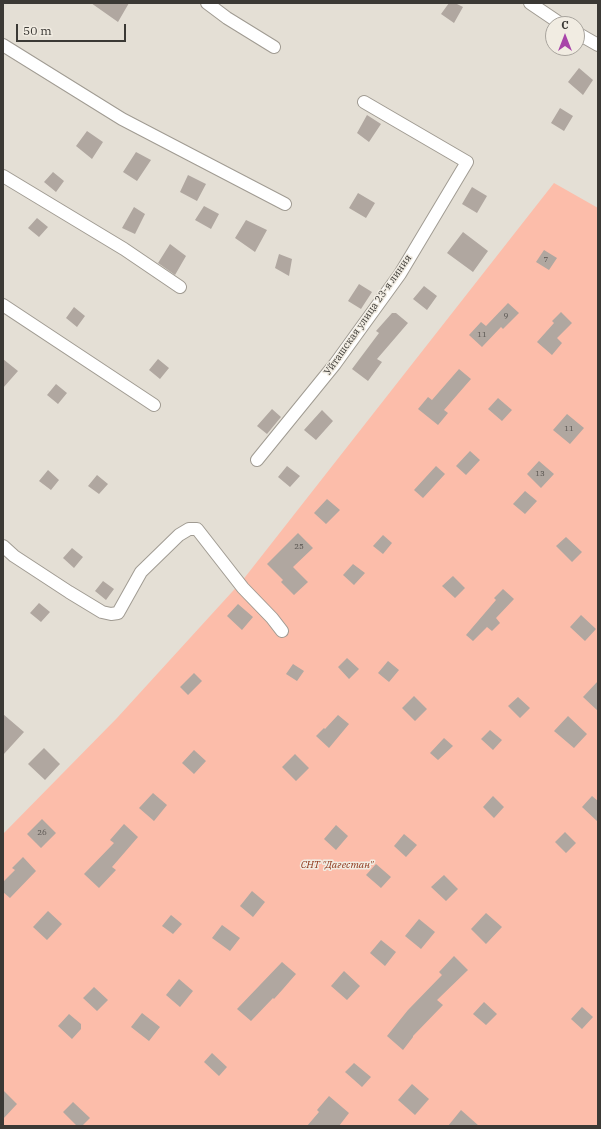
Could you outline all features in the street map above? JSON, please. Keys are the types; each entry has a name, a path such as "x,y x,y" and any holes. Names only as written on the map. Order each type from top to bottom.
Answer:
{"street":[{"path":"207,3 227,18 274,47"},
{"path":"530,3 549,16"},
{"path":"585,38 598,45"},
{"path":"3,45 122,119 285,204"},
{"name":"Уйташская улица 23-я линия","path":"257,460 335,364 400,274 467,162 364,102"},
{"path":"3,176 124,249 180,287"},
{"path":"3,305 154,404"},
{"path":"3,546 14,556 69,592 102,612 111,614 118,613 141,572 179,535 189,529 196,528 243,588 272,618 282,632"}],"green space":[{"name":"СНТ \"Дагестан\"","path":"554,183 598,208 598,1126 3,1126 3,834 117,718 242,581"}],"building":[{"path":"91,3 129,3 118,22"},
{"path":"449,3 455,3 463,7 454,23 441,14"},
{"path":"579,68 593,80 583,95 568,82"},
{"path":"560,108 573,116 564,131 551,123"},
{"path":"367,115 381,124 369,142 357,133"},
{"path":"87,131 103,142 92,159 76,146"},
{"path":"136,152 151,160 137,181 123,172"},
{"path":"53,172 64,181 56,192 44,182"},
{"path":"188,175 206,184 197,201 180,192"},
{"path":"472,187 487,196 477,213 462,204"},
{"path":"358,193 375,203 366,218 349,208"},
{"path":"204,206 219,214 211,229 195,220"},
{"path":"134,207 145,214 135,234 122,228"},
{"path":"37,218 48,227 39,237 28,228"},
{"path":"246,220 267,230 255,252 235,238"},
{"path":"463,232 488,251 473,272 447,253"},
{"path":"170,244 186,256 175,275 158,263"},
{"path":"544,250 557,258 549,270 536,262"},
{"path":"279,254 292,259 289,276 275,268"},
{"path":"359,284 372,292 361,309 348,301"},
{"path":"424,286 437,296 427,310 413,299"},
{"path":"508,303 519,313 503,329 501,327 482,347 469,335 481,322 486,326"},
{"path":"74,307 85,316 77,327 66,318"},
{"path":"561,312 572,323 557,338 562,343 552,355 537,342 554,323 552,321"},
{"path":"392,313 396,313 408,323 377,359 382,362 368,381 352,369 379,333 376,331"},
{"path":"3,359 18,371 3,388"},
{"path":"158,359 169,368 160,379 149,370"},
{"path":"459,369 471,379 444,410 448,413 438,425 418,409 428,397 432,400"},
{"path":"56,384 67,393 58,404 47,395"},
{"path":"498,398 512,410 502,421 488,409"},
{"path":"272,409 281,417 267,434 257,426"},
{"path":"322,410 333,421 316,440 304,430"},
{"path":"567,414 584,428 570,444 553,430"},
{"path":"470,451 480,460 466,475 456,466"},
{"path":"539,461 554,474 541,488 527,474"},
{"path":"287,466 300,476 290,487 278,477"},
{"path":"436,466 445,474 423,498 414,490"},
{"path":"48,470 59,480 51,490 39,481"},
{"path":"97,475 108,484 99,494 88,486"},
{"path":"525,491 537,501 525,514 513,504"},
{"path":"327,499 340,510 326,524 314,513"},
{"path":"298,533 313,548 293,567 308,582 294,595 281,582 283,580 267,564"},
{"path":"383,535 392,543 383,554 373,546"},
{"path":"566,537 582,552 572,562 556,546"},
{"path":"72,548 83,557 74,568 63,558"},
{"path":"353,564 365,573 354,585 343,575"},
{"path":"453,576 465,588 455,598 442,586"},
{"path":"103,581 114,589 106,600 95,591"},
{"path":"503,589 514,599 496,618 500,623 492,631 487,627 473,641 466,635 496,600 494,598"},
{"path":"39,603 50,612 41,622 30,613"},
{"path":"238,604 253,617 242,630 227,616"},
{"path":"581,615 596,629 585,641 570,627"},
{"path":"347,658 359,669 349,679 338,667"},
{"path":"388,661 399,670 389,682 378,673"},
{"path":"293,664 304,671 297,681 286,674"},
{"path":"194,673 202,681 188,695 180,687"},
{"path":"598,681 598,711 583,697"},
{"path":"414,696 427,709 415,721 402,708"},
{"path":"518,697 530,708 520,718 508,706"},
{"path":"3,714 24,732 3,755"},
{"path":"338,715 349,724 329,748 316,736"},
{"path":"568,716 587,734 574,748 554,731"},
{"path":"490,730 502,740 493,750 481,739"},
{"path":"444,738 453,746 438,760 430,753"},
{"path":"44,748 60,764 45,780 28,764"},
{"path":"194,750 206,761 194,774 182,763"},
{"path":"295,754 309,768 296,781 282,767"},
{"path":"153,793 167,805 154,821 139,808"},
{"path":"493,796 504,807 494,818 483,807"},
{"path":"592,796 598,801 598,822 582,807"},
{"path":"42,819 56,833 41,848 27,834"},
{"path":"124,824 138,837 112,867 116,870 99,888 84,874 114,843 110,840"},
{"path":"336,825 348,836 336,850 324,839"},
{"path":"565,832 576,843 566,853 555,842"},
{"path":"404,834 417,845 406,857 394,846"},
{"path":"23,857 36,871 10,898 3,892 3,882 15,870 12,868"},
{"path":"376,864 391,877 381,888 366,875"},
{"path":"444,875 458,889 446,901 431,887"},
{"path":"252,891 265,902 253,917 240,906"},
{"path":"48,911 62,924 47,940 33,927"},
{"path":"486,913 502,927 486,944 471,929"},
{"path":"171,915 182,924 173,934 162,926"},
{"path":"419,919 435,932 421,949 405,936"},
{"path":"222,925 240,938 230,951 212,938"},
{"path":"381,940 396,952 385,966 370,953"},
{"path":"454,956 468,970 437,1000 443,1005 413,1036 403,1050 387,1036 408,1010 442,975 439,972"},
{"path":"282,962 296,974 274,999 273,998 251,1021 237,1009"},
{"path":"344,971 360,986 347,1000 331,986"},
{"path":"179,979 193,991 180,1007 166,995"},
{"path":"94,987 108,1000 97,1011 83,998"},
{"path":"484,1002 497,1014 486,1025 473,1014"},
{"path":"582,1007 593,1017 582,1029 571,1019"},
{"path":"142,1013 160,1027 149,1041 131,1027"},
{"path":"69,1014 81,1024 81,1029 72,1039 58,1026"},
{"path":"212,1053 227,1067 219,1076 204,1062"},
{"path":"354,1063 371,1077 362,1087 345,1072"},
{"path":"412,1084 429,1099 415,1115 398,1100"},
{"path":"3,1090 17,1104 3,1119"},
{"path":"329,1096 349,1113 339,1126 307,1126 319,1112 317,1110"},
{"path":"73,1102 90,1118 82,1126 77,1126 63,1112"},
{"path":"461,1110 479,1126 448,1126"}]}
